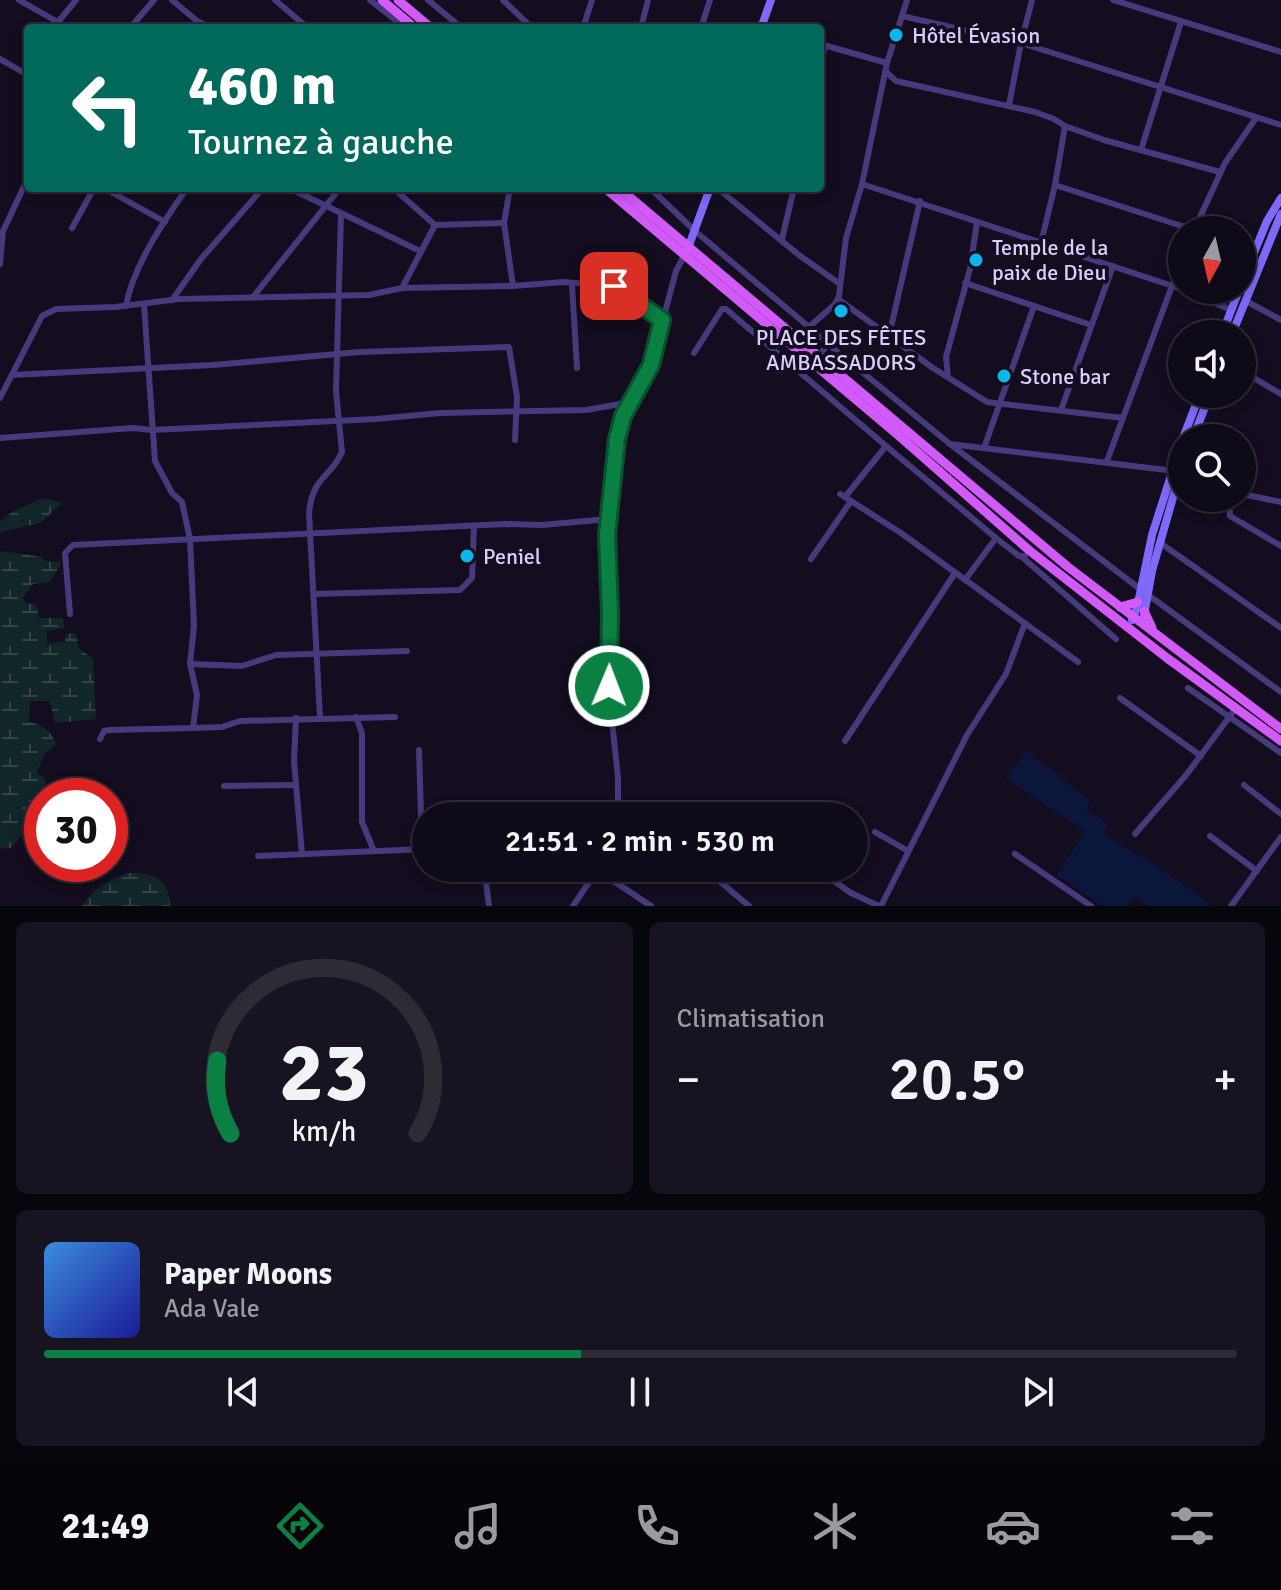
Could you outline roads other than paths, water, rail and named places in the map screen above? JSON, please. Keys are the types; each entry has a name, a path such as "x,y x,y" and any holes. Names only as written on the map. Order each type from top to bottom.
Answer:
{"main road":[{"path":"382,0 410,24"},
{"path":"398,0 426,24"},
{"path":"762,24 771,0"},
{"path":"610,192 819,356 1020,528 1281,729"},
{"path":"623,192 1026,554 1127,627 1233,712 1281,741"},
{"path":"687,252 709,192"},
{"path":"1256,248 1281,198"},
{"path":"1256,276 1281,214"},
{"path":"1227,320 1233,304"},
{"path":"1136,634 1167,501"},
{"path":"1144,592 1167,501"},
{"path":"1120,607 1141,607"},
{"path":"1141,607 1153,631"},
{"path":"1127,627 1139,620"}],"street":[{"path":"19,0 61,24"},
{"path":"58,22 76,0"},
{"path":"133,24 154,0"},
{"path":"172,0 203,24"},
{"path":"275,0 303,24"},
{"path":"370,0 399,24"},
{"path":"428,0 457,24"},
{"path":"503,0 528,24"},
{"path":"513,9 516,0"},
{"path":"584,24 592,0"},
{"path":"642,24 648,0"},
{"path":"809,327 838,299 846,238 862,184 887,63 904,0"},
{"path":"1009,105 1032,0"},
{"path":"1113,0 1281,52"},
{"path":"702,24 708,1"},
{"path":"902,16 1021,43 1281,125"},
{"path":"1141,150 1181,22"},
{"path":"824,46 887,63"},
{"path":"0,59 24,73"},
{"path":"886,72 896,81 906,84 1044,114 1065,126 1220,172"},
{"path":"1200,216 1220,172 1256,118"},
{"path":"1041,243 1065,126"},
{"path":"862,184 1168,284"},
{"path":"1055,185 1168,222"},
{"path":"0,264 3,231 24,186"},
{"path":"72,228 92,192"},
{"path":"111,192 165,222"},
{"path":"126,306 130,285 184,192"},
{"path":"171,300 201,259 260,192"},
{"path":"296,192 420,251"},
{"path":"253,297 337,192"},
{"path":"398,192 435,225 504,223"},
{"path":"509,192 504,223 513,286"},
{"path":"654,192 695,231 950,444 1281,692"},
{"path":"722,192 840,284"},
{"path":"782,239 793,192"},
{"path":"889,336 920,201"},
{"path":"320,717 309,513 314,488 342,452 336,405 341,214"},
{"path":"948,377 946,357 977,222"},
{"path":"402,288 435,225"},
{"path":"618,802 609,692 608,519 619,427 651,365 676,271 687,252"},
{"path":"1061,410 1113,266"},
{"path":"0,398 42,316 49,311 144,305 171,300 369,295 402,288 563,282 614,286 662,320"},
{"path":"965,283 1091,325"},
{"path":"572,284 577,368"},
{"path":"1107,461 1168,296"},
{"path":"838,299 979,398 998,404 1123,418"},
{"path":"1217,304 1231,310"},
{"path":"1252,304 1281,320"},
{"path":"144,305 155,461 172,493 182,502 190,539 194,626 190,664 197,695 193,728"},
{"path":"984,448 1034,306"},
{"path":"694,353 724,308 996,538 1026,554 1116,639"},
{"path":"819,356 828,344"},
{"path":"12,375 303,359 336,353 509,347 518,412 515,440"},
{"path":"788,360 797,350"},
{"path":"1256,379 1281,394"},
{"path":"0,438 133,428 152,430 597,408 620,404 633,397"},
{"path":"950,444 1168,469"},
{"path":"811,559 845,498 886,446"},
{"path":"1256,497 1281,502"},
{"path":"845,498 901,533 1078,662"},
{"path":"1230,512 1230,516 1281,546"},
{"path":"70,614 65,553 73,545 542,525 608,519"},
{"path":"314,594 460,590 472,578 474,526"},
{"path":"965,580 996,538"},
{"path":"1159,542 1281,628"},
{"path":"845,741 955,573"},
{"path":"835,882 880,906 967,735 1006,674 1025,623"},
{"path":"190,664 242,666 276,655 407,651"},
{"path":"1188,688 1233,712 1281,753"},
{"path":"1120,698 1201,756"},
{"path":"1135,834 1201,756 1233,712"},
{"path":"356,717 362,733 362,822 374,851"},
{"path":"100,739 104,731 110,730 222,727 240,721 296,718 395,717"},
{"path":"296,718 294,761 302,854"},
{"path":"419,750 422,802"},
{"path":"224,786 296,785"},
{"path":"1244,785 1281,814"},
{"path":"875,832 908,851"},
{"path":"1210,836 1257,871"},
{"path":"1231,906 1281,837"},
{"path":"258,856 412,849"},
{"path":"1015,854 1091,906"},
{"path":"486,882 489,906"},
{"path":"573,906 589,882"},
{"path":"617,882 651,906"},
{"path":"722,882 734,896 749,906"},
{"path":"729,906 734,896"}],"water":[{"path":"1026,751 1090,800 1086,810 1107,823 1104,835 1156,866 1210,906 1148,906 1134,897 1128,906 1102,906 1057,875 1085,831 1005,778"}],"place":[{"name":"Hôtel Évasion","path":"896,35"},
{"name":"Temple de la paix de Dieu","path":"976,260"},
{"name":"PLACE DES FÊTES AMBASSADORS","path":"841,311"},
{"name":"Stone bar","path":"1004,376"},
{"name":"Peniel","path":"467,556"}]}
